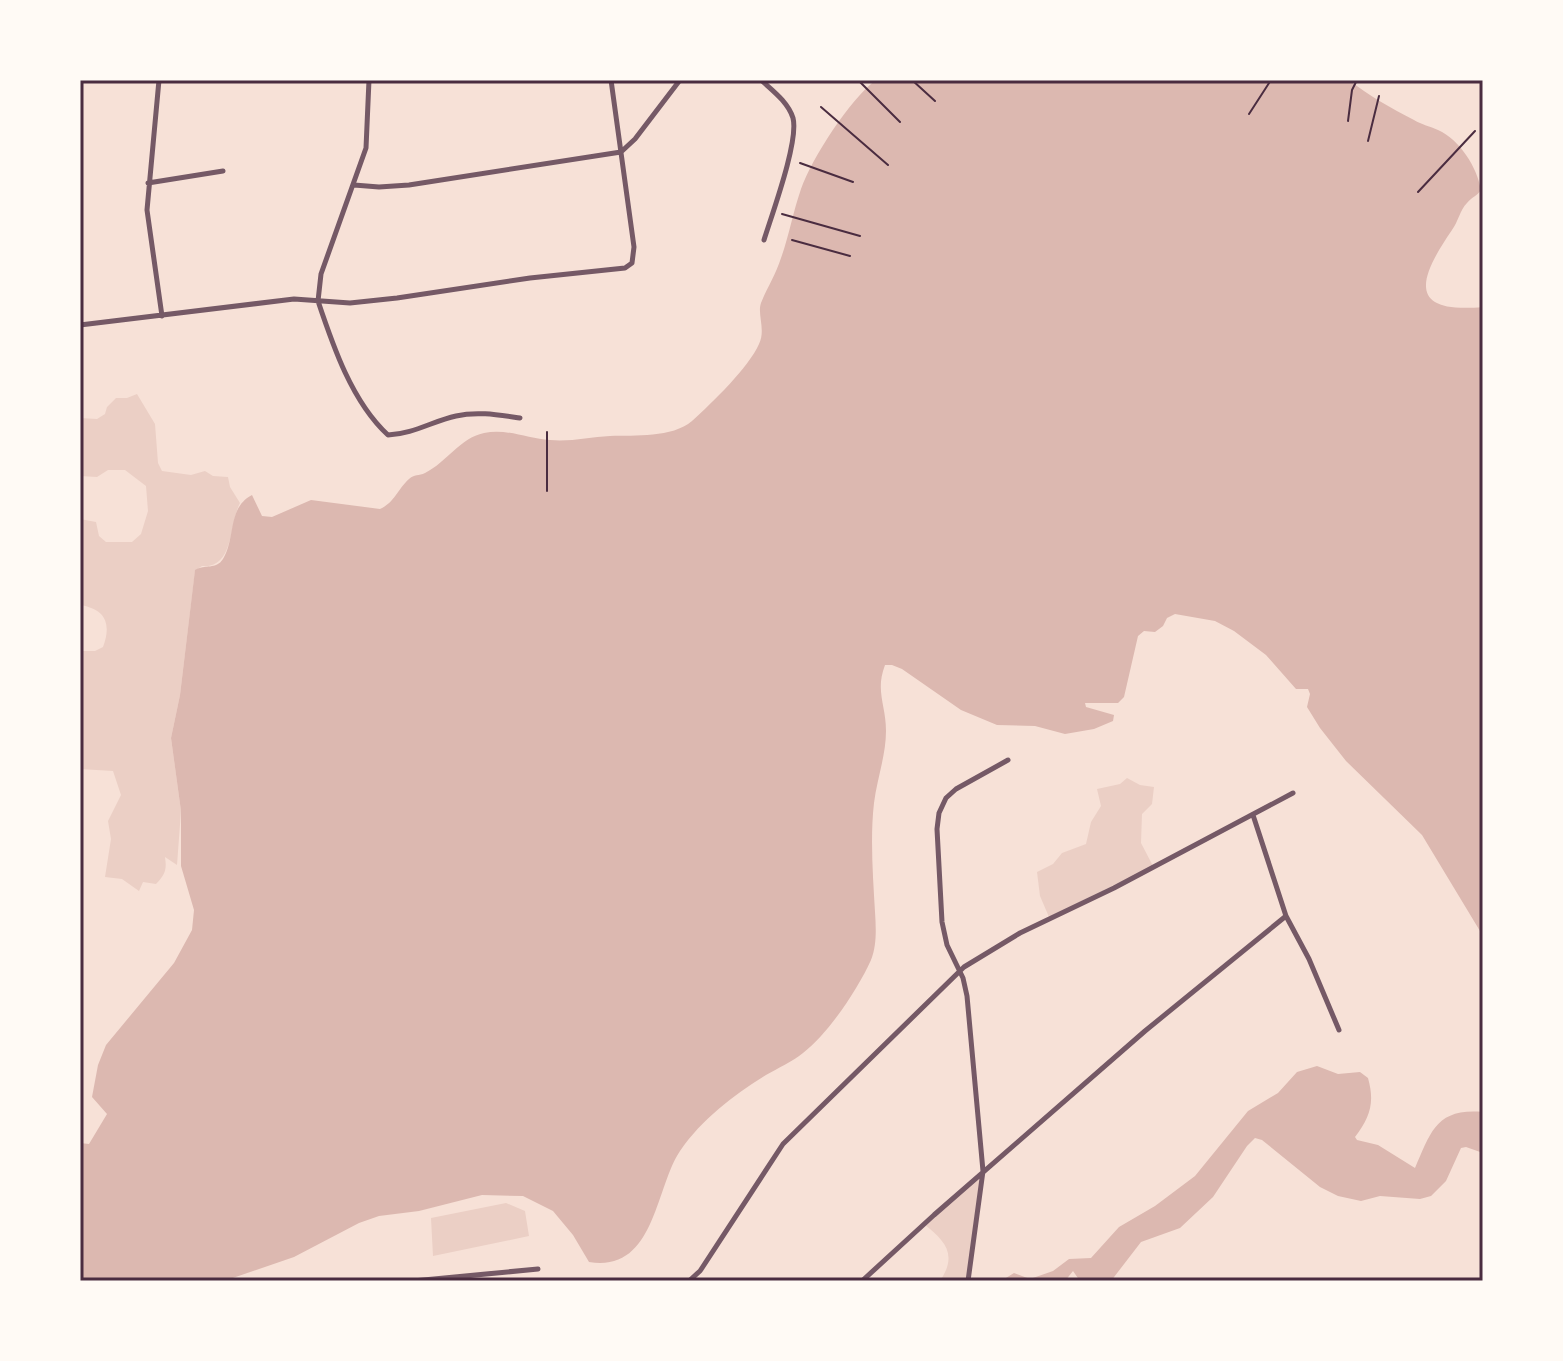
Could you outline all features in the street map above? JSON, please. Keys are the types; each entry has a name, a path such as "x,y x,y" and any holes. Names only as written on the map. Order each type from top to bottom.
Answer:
{"street":[{"path":"159,80 147,210 162,316"},
{"path":"369,80 366,148 321,274 318,301 338,354 358,395 388,435 420,430 454,416 475,413 520,418"},
{"path":"80,325 294,299 350,303 625,268 632,263 634,247 611,80"},
{"path":"354,185 409,185 621,152 635,139 680,80"},
{"path":"761,80 784,101 793,117 795,136 764,240"},
{"path":"148,183 223,171"},
{"path":"968,1281 983,1171 969,1009 966,987 947,945 942,922 937,829 939,813 946,798 956,789 1008,760"},
{"path":"689,1281 716,1248 783,1144 959,971 1020,933 1114,888 1293,793"},
{"path":"1253,815 1286,916 1309,959 1339,1030"},
{"path":"862,1281 983,1171 1191,992 1286,916"},
{"path":"413,1281 538,1269"}],"path":[{"path":"858,80 900,122"},
{"path":"912,80 935,101"},
{"path":"1249,114 1271,80"},
{"path":"1348,121 1352,90 1357,80"},
{"path":"1368,141 1379,96"},
{"path":"821,107 888,165"},
{"path":"1418,192 1475,131"},
{"path":"800,163 853,182"},
{"path":"782,214 860,236"},
{"path":"792,240 850,256"},
{"path":"547,432 547,491"}],"shaded area":[{"path":"876,80 1349,80 1417,122 1446,135 1466,155 1476,172 1481,190 1465,206 1432,263 1426,289 1431,298 1441,305 1483,307 1483,936 1422,835 1346,761 1320,728 1307,707 1308,689 1296,689 1266,655 1215,621 1175,614 1155,632 1144,631 1138,636 1124,697 1118,703 1085,703 1086,707 1114,715 1113,721 1094,729 1065,734 1035,726 997,725 961,710 902,669 885,665 881,690 886,740 873,816 876,930 871,960 842,1010 813,1045 731,1099 689,1139 672,1167 650,1224 628,1254 611,1262 589,1262 573,1235 553,1211 523,1196 482,1195 419,1211 379,1216 294,1257 224,1281 80,1281 80,1143 89,1144 107,1114 92,1097 98,1065 106,1045 174,963 192,930 194,910 181,866 181,811 171,738 180,695 195,570 217,565 223,559 235,515 252,495 262,516 272,517 311,500 380,509 411,477 433,468 468,440 484,433 501,432 565,440 664,433 692,421 729,384 759,344 762,333 761,303 779,264 806,176 844,115"},
{"path":"137,394 155,424 158,463 162,471 191,475 205,471 213,476 228,477 240,503 225,553 212,565 195,571 180,695 171,738 181,811 177,865 165,857 161,878 156,884 143,882 139,891 122,879 105,877 111,839 108,821 121,795 113,771 80,769 80,651 95,651 103,647 107,631 101,614 80,605 80,519 96,522 99,536 106,542 132,542 141,534 148,511 146,486 125,470 108,470 97,477 80,476 80,418 97,419 105,414 116,398"},
{"path":"1127,778 1140,785 1154,787 1152,804 1142,814 1141,843 1153,866 1049,917 1040,896 1037,872 1053,864 1062,853 1086,844 1091,822 1101,806 1097,789 1120,784"},
{"path":"1317,1066 1338,1074 1360,1072 1368,1078 1370,1109 1355,1137 1357,1140 1378,1145 1415,1168 1431,1133 1445,1118 1467,1112 1483,1112 1483,1153 1461,1148 1446,1181 1431,1196 1420,1199 1380,1196 1361,1201 1338,1196 1320,1187 1262,1140 1255,1138 1213,1197 1180,1228 1141,1242 1111,1281 1080,1281 1073,1271 1065,1281 1001,1281 1014,1273 1030,1279 1053,1271 1069,1259 1091,1258 1119,1227 1155,1206 1195,1176 1248,1111 1278,1093 1297,1072"},
{"path":"981,1174 967,1281 940,1281 948,1263 947,1249 924,1224"},
{"path":"506,1203 525,1211 529,1236 433,1256 431,1218"}]}
